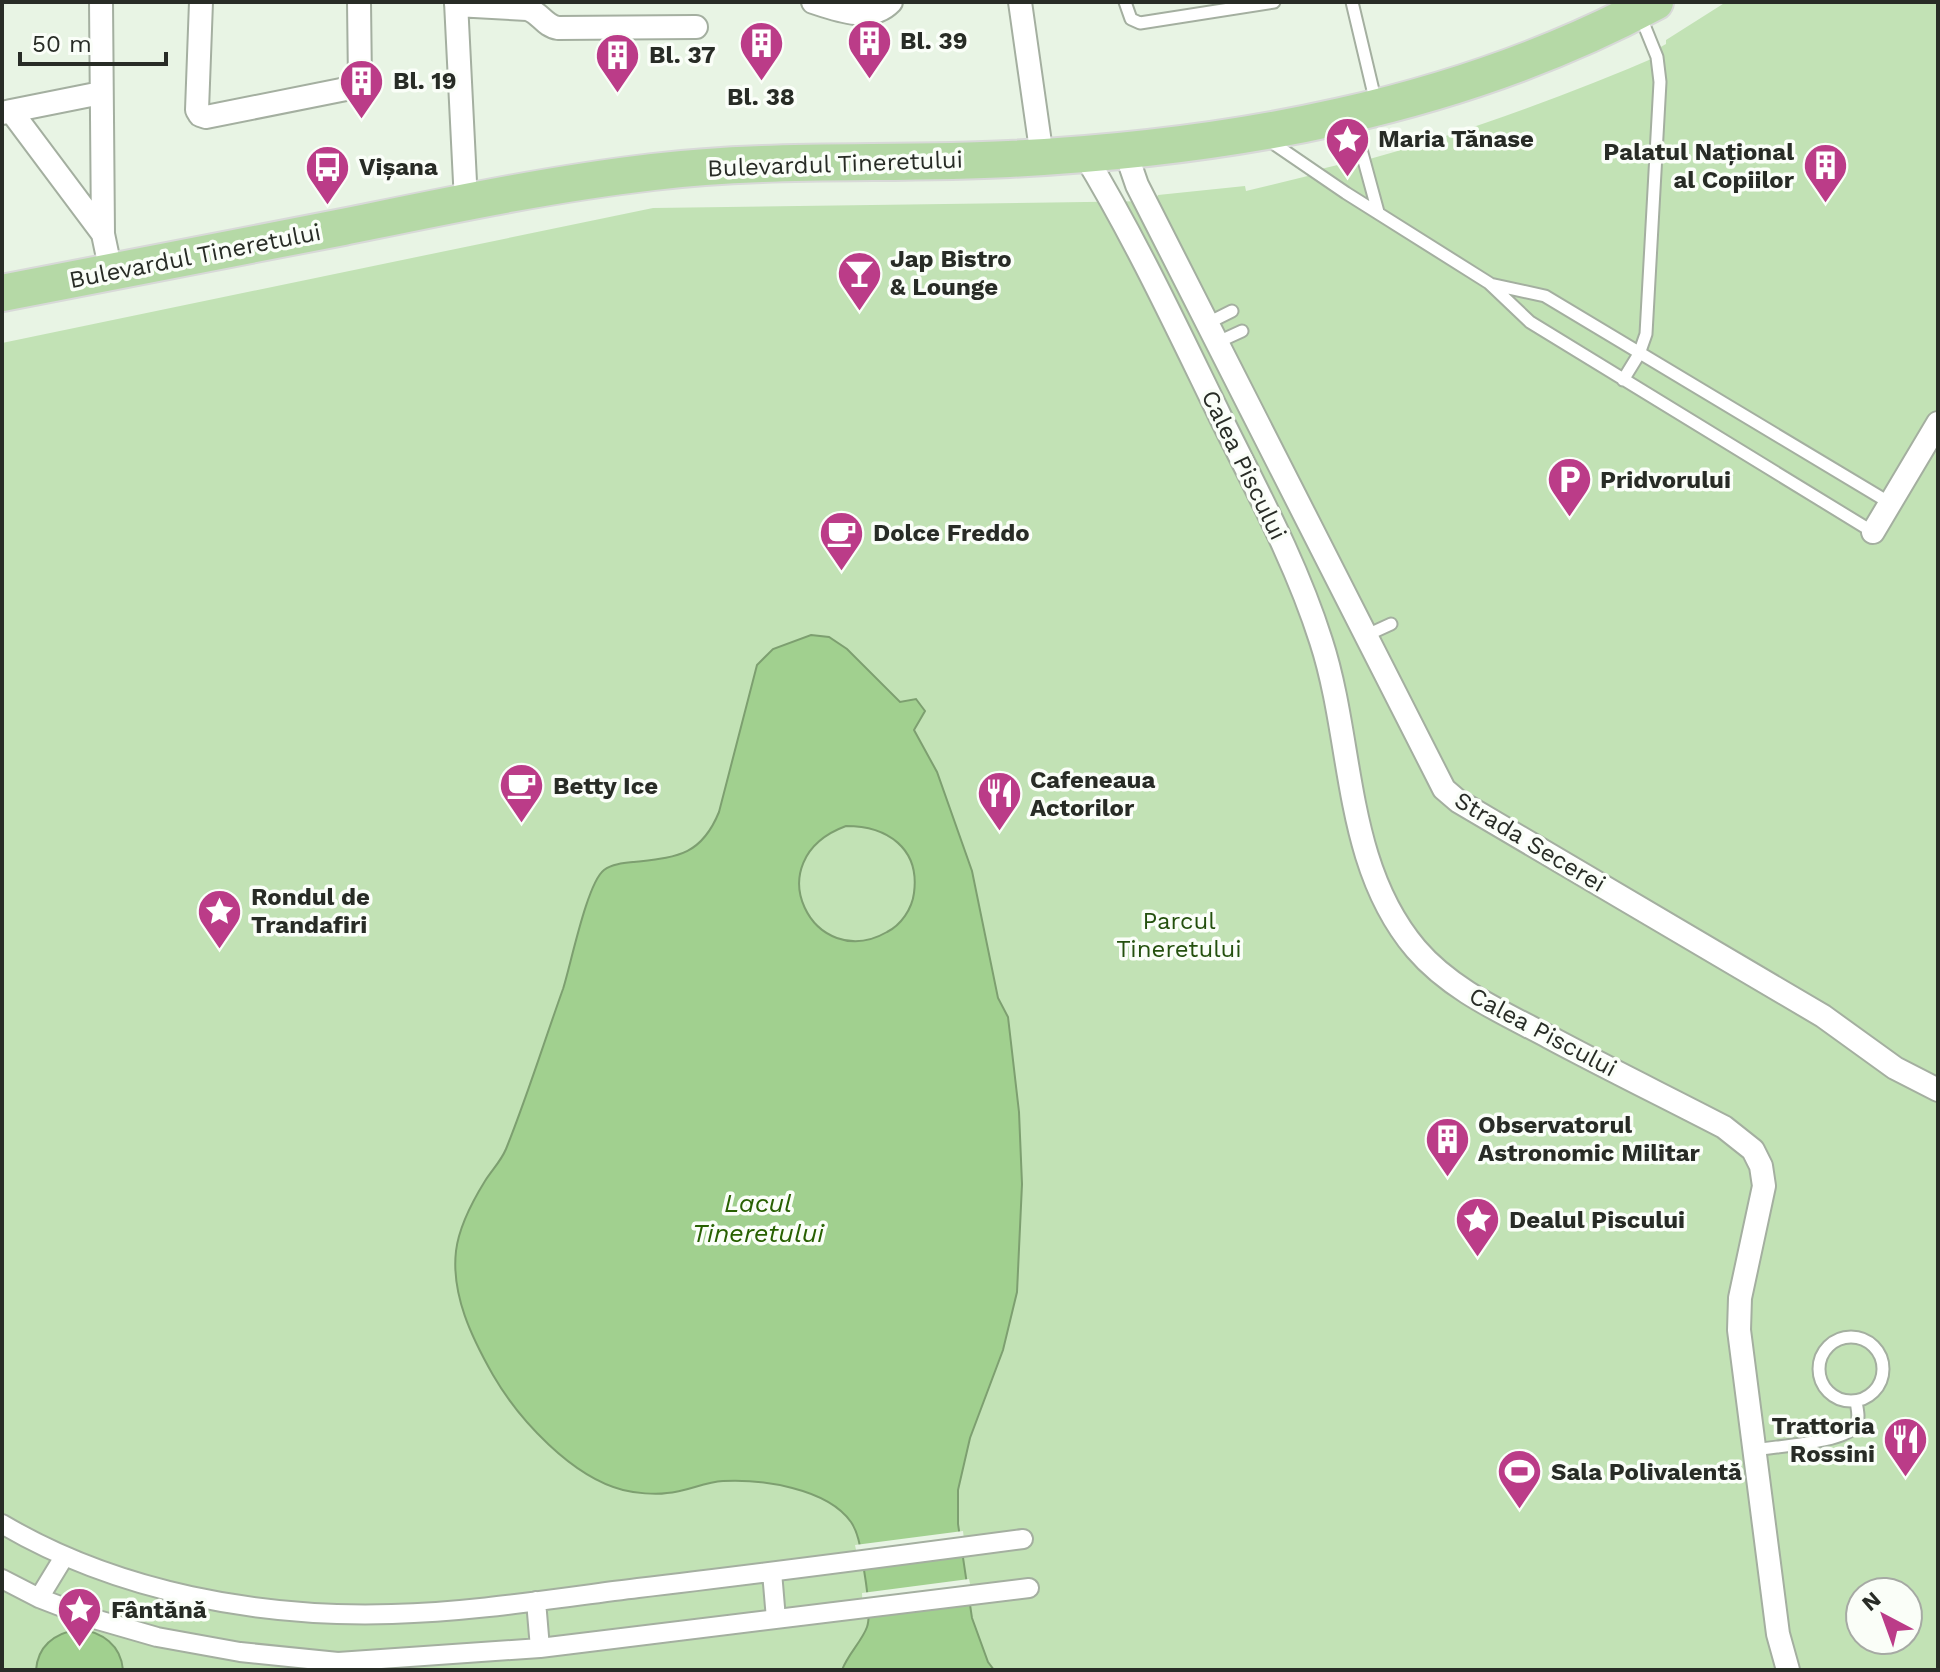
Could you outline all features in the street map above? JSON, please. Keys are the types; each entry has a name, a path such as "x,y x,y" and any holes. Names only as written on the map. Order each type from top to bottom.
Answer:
{"main road":[{"name":"Bulevardul Tineretului","path":"2,293 466,202 656,171 751,165 1042,157 1125,150 1256,132 1364,110 1491,74 1567,44 1646,6"}],"street":[{"path":"101,2 103,234 111,272"},
{"path":"201,2 197,110 206,117 356,87 360,83 359,2"},
{"path":"813,2 862,13 882,10 891,2"},
{"path":"1020,2 1042,157"},
{"path":"466,202 456,3 532,10 549,26 558,28 696,27"},
{"path":"101,93 6,112 103,234"},
{"name":"Strada Secerei","path":"1125,150 1137,185 1439,781 1451,796 1823,1016 1895,1068 1938,1090"},
{"name":"Calea Piscului","path":"1084,154 1160,294 1304,593 1333,685 1360,834 1385,899 1399,925 1415,948 1452,982 1506,1015 1724,1127 1747,1144 1761,1166 1764,1186 1740,1298 1739,1330 1778,1634 1788,1670"},
{"path":"1160,294 1187,281"},
{"name":"Calea Piscului","path":"1201,377 1229,363"},
{"path":"1873,532 1938,423"},
{"path":"2,1524 64,1557 156,1587 230,1603 330,1615 393,1614 536,1601 1023,1539"},
{"path":"39,1598 64,1557"},
{"path":"776,1619 779,1571"},
{"path":"2,1579 39,1598 91,1618 157,1637 240,1652 338,1662 540,1648 1029,1588"},
{"path":"536,1601 540,1648"}],"lane":[{"path":"1125,2 1131,19 1140,23 1274,2"},
{"path":"1352,2 1378,212"},
{"path":"1623,380 1639,354 1646,334 1660,82 1646,6"},
{"path":"1256,132 1489,283 1530,322 1873,532"},
{"path":"1489,283 1545,296 1890,503"},
{"path":"1213,333 1232,311"},
{"path":"1213,333 1242,331"},
{"path":"1367,635 1391,624"},
{"path":"1851,1337 1867,1341 1878,1352 1883,1366 1877,1388 1869,1396 1856,1401 1832,1395 1823,1385 1819,1373 1827,1348 1836,1341 1851,1337"},
{"path":"1755,1450 1840,1437 1854,1429 1858,1420 1856,1401"}],"green space":[{"name":"Parcul Tineretului","path":"1726,2 1938,2 1938,1670 2,1670 2,343 653,208 1155,201 1158,195 1245,186 1246,191 1392,153 1509,115 1663,54 1659,48 1666,44 1666,40"}],"water":[{"name":"Lacul Tineretului","path":"811,635 829,637 847,649 900,702 916,699 925,711 914,730 937,772 972,871 998,998 1008,1017 1019,1112 1022,1184 1017,1292 1003,1350 970,1438 958,1490 958,1524 972,1618 988,1662 994,1670 842,1670 865,1632 868,1615 858,1539 851,1522 840,1510 810,1494 774,1484 723,1481 657,1494 623,1490 585,1473 566,1460 517,1410 493,1375 460,1300 455,1267 460,1232 514,1129 598,878 604,870 614,865 686,852 704,838 719,812 757,665 773,649","holes":["846,826 887,835 898,843 912,864 914,877 913,899 901,921 887,932 861,941 837,938 818,926 805,908 799,886 803,863 818,842"]},
{"name":"Fântănă","path":"79,1629 109,1641 119,1653 123,1670 36,1670 44,1647 56,1637"}],"pier":[{"path":"963,1531 966,1556 860,1570 855,1545"},
{"path":"969,1579 974,1602 863,1616 862,1593"}],"place":[{"name":"Bl. 39","path":"869,80"},
{"name":"Bl. 38","path":"761,82"},
{"name":"Bl. 37","path":"618,94"},
{"name":"Bl. 19","path":"362,120"},
{"name":"Maria Tănase","path":"1347,178"},
{"name":"Palatul Național al Copiilor","path":"1825,205"},
{"name":"Vișana","path":"328,206"},
{"name":"Jap Bistro & Lounge","path":"859,312"},
{"name":"Pridvorului","path":"1569,519"},
{"name":"Dolce Freddo","path":"842,572"},
{"name":"Betty Ice","path":"522,825"},
{"name":"Cafeneaua Actorilor","path":"999,833"},
{"name":"Rondul de Trandafiri","path":"220,950"},
{"name":"Observatorul Astronomic Militar","path":"1447,1178"},
{"name":"Dealul Piscului","path":"1478,1259"},
{"name":"Trattoria Rossini","path":"1906,1479"},
{"name":"Sala Polivalentă","path":"1520,1511"},
{"name":"Fântănă","path":"80,1649"}]}
